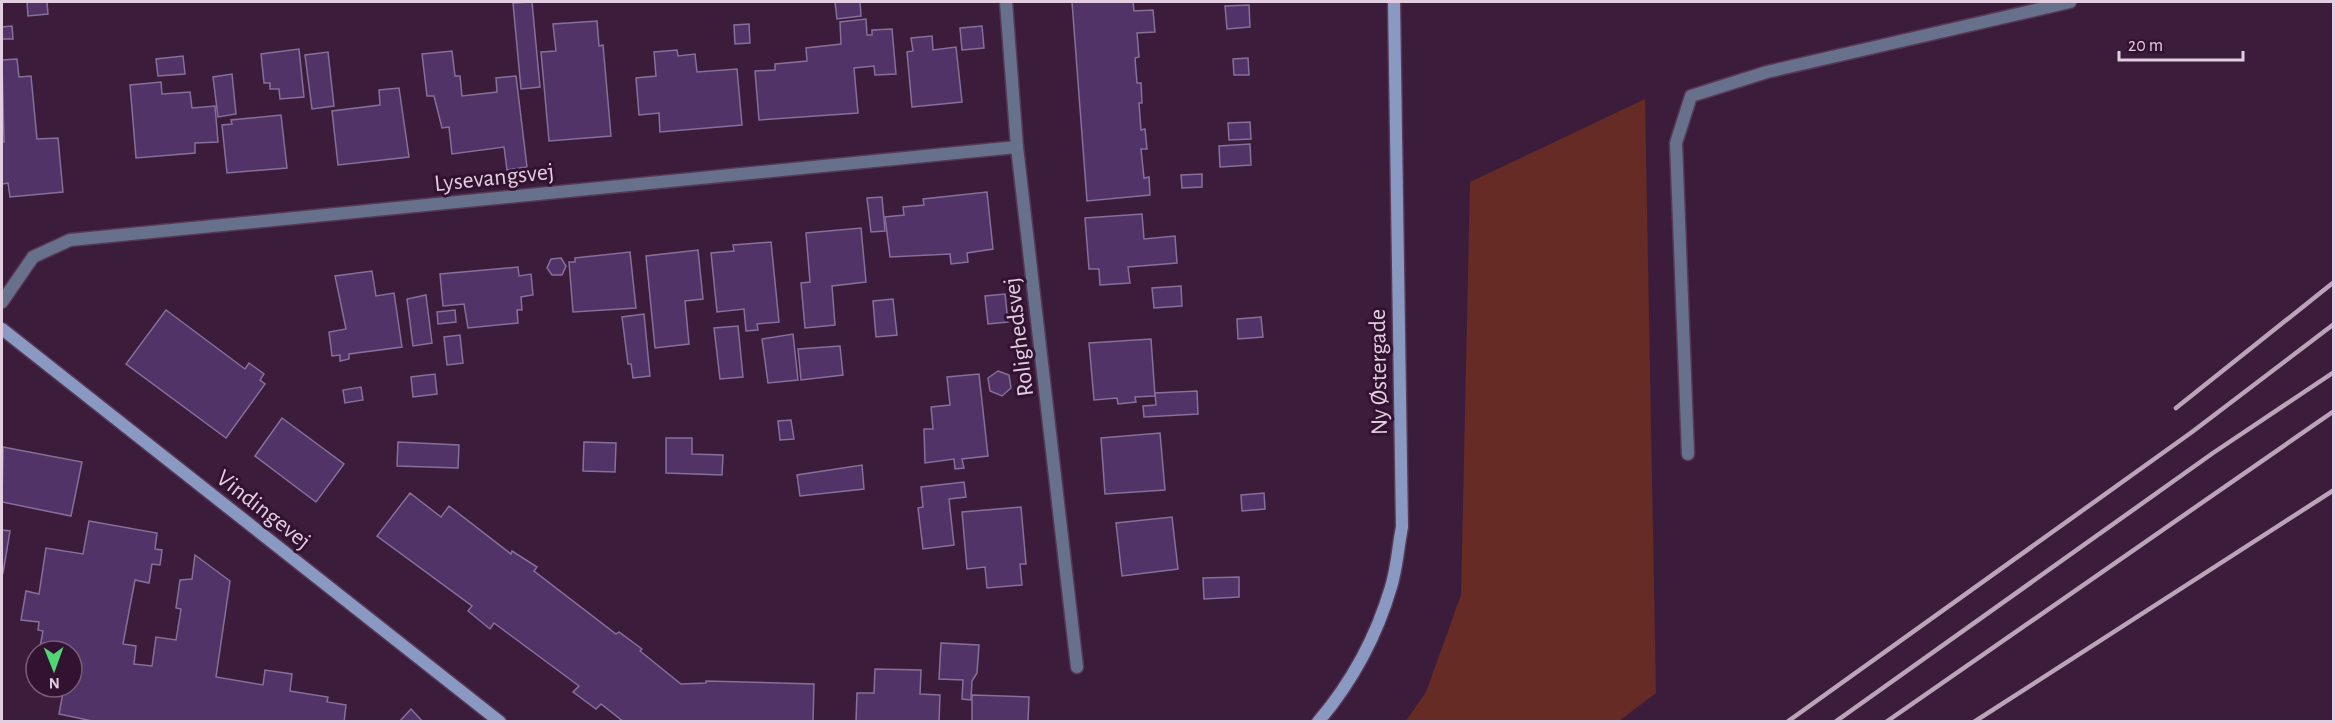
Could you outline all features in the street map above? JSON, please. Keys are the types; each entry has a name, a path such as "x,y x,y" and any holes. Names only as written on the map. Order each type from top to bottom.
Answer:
{"main road":[{"name":"Ny Østergade","path":"1318,722 1343,692 1372,641 1392,586 1402,527 1395,2"},
{"name":"Vindingevej","path":"2,329 500,722"}],"street":[{"name":"Rolighedsvej","path":"1006,2 1017,147 1077,667"},
{"path":"1688,454 1676,143 1691,96 1767,72 2070,2"},
{"name":"Lysevangsvej","path":"2,302 33,257 70,240 1017,147"}],"shaded area":[{"path":"1645,99 1656,693 1619,721 1406,721 1426,692 1461,595 1470,182"}],"building":[{"path":"27,2 47,2 48,14 28,16"},
{"path":"532,2 540,87 521,89 513,3"},
{"path":"835,2 860,2 861,16 837,19"},
{"path":"1072,2 1133,2 1134,11 1153,10 1155,32 1137,33 1139,57 1135,58 1137,83 1141,83 1142,103 1139,103 1141,130 1145,129 1147,149 1141,149 1144,178 1149,177 1150,195 1087,201"},
{"path":"1249,5 1250,27 1227,29 1225,6"},
{"path":"866,19 867,35 872,35 872,30 892,29 896,74 875,75 874,66 854,68 858,113 759,120 755,71 775,70 775,64 807,61 806,48 841,44 840,22"},
{"path":"597,21 599,46 603,45 611,136 549,141 541,52 556,51 553,24"},
{"path":"749,24 750,43 735,44 734,25"},
{"path":"12,26 13,39 2,39 2,27"},
{"path":"982,26 984,48 962,50 960,28"},
{"path":"932,36 933,50 956,47 962,102 912,107 907,52 913,51 911,38"},
{"path":"299,49 304,97 280,99 279,89 270,89 270,83 264,83 261,54"},
{"path":"677,50 678,56 695,54 697,72 737,69 742,125 660,132 659,113 639,115 636,78 656,76 654,52"},
{"path":"452,51 455,76 460,76 462,96 497,92 496,78 516,76 527,167 507,170 504,147 452,154 449,127 442,128 434,96 427,96 422,54"},
{"path":"328,52 334,106 312,109 305,55"},
{"path":"183,56 185,74 158,76 156,59"},
{"path":"1248,58 1249,75 1234,75 1233,59"},
{"path":"17,59 19,77 31,76 37,139 58,138 63,192 10,197 8,183 2,184 2,142 4,142 2,60"},
{"path":"232,74 236,114 218,117 213,77"},
{"path":"161,82 162,94 190,92 192,108 215,106 218,142 195,143 195,153 136,158 130,85"},
{"path":"399,88 409,157 338,165 332,111 380,105 379,90"},
{"path":"281,115 287,168 227,173 222,125 232,124 231,120"},
{"path":"1250,122 1251,139 1229,140 1228,123"},
{"path":"1250,144 1251,165 1220,167 1219,146"},
{"path":"1202,174 1202,187 1182,188 1181,175"},
{"path":"987,192 993,249 967,253 968,262 951,264 950,254 890,257 885,217 904,215 903,207 924,205 923,199"},
{"path":"882,197 885,231 871,232 867,198"},
{"path":"1142,214 1144,239 1175,236 1177,263 1128,267 1130,283 1100,285 1099,269 1089,269 1085,218"},
{"path":"861,228 866,282 832,286 835,325 805,328 801,283 810,282 806,233"},
{"path":"771,242 779,322 757,324 758,330 746,331 744,309 717,312 711,253 734,251 733,245"},
{"path":"698,250 703,299 685,301 689,344 655,348 646,256"},
{"path":"630,252 636,308 573,312 569,262 575,262 575,258"},
{"path":"561,258 566,266 562,275 552,275 547,268 551,259"},
{"path":"518,267 519,276 531,274 533,295 521,297 522,310 517,310 518,323 468,328 464,304 443,306 440,274"},
{"path":"372,271 376,296 394,293 402,347 349,354 349,359 340,361 340,355 332,356 329,332 346,329 335,276"},
{"path":"1181,286 1182,306 1154,308 1152,288"},
{"path":"1005,294 1008,322 988,324 985,296"},
{"path":"426,295 432,343 413,346 407,299"},
{"path":"893,299 897,335 876,337 873,301"},
{"path":"166,310 245,369 249,363 264,374 260,380 265,384 226,438 126,364"},
{"path":"455,310 456,322 438,324 437,312"},
{"path":"644,314 650,376 633,378 631,364 628,364 622,317"},
{"path":"1261,317 1263,337 1238,339 1237,319"},
{"path":"738,326 743,377 720,379 714,328"},
{"path":"793,334 798,380 768,383 762,339"},
{"path":"460,335 463,363 447,365 444,337"},
{"path":"1151,339 1155,396 1135,397 1136,402 1118,404 1117,398 1094,400 1089,343"},
{"path":"840,346 843,375 801,380 798,349"},
{"path":"998,371 1009,375 1011,388 1002,396 990,391 988,378"},
{"path":"435,374 437,394 413,397 411,377"},
{"path":"979,374 988,456 962,459 964,468 955,469 954,459 925,463 924,429 933,429 931,407 950,405 947,377"},
{"path":"361,387 363,400 345,403 343,390"},
{"path":"1197,391 1198,414 1144,417 1143,406 1156,405 1155,393"},
{"path":"282,418 344,464 316,502 255,456"},
{"path":"791,420 794,439 780,440 778,421"},
{"path":"1160,433 1165,490 1105,494 1101,438"},
{"path":"666,438 692,438 692,454 723,455 722,475 666,473"},
{"path":"398,442 459,445 458,468 397,466"},
{"path":"584,442 616,443 615,472 583,471"},
{"path":"3,447 82,462 71,516 2,502"},
{"path":"862,465 864,489 800,496 797,475"},
{"path":"964,482 966,497 949,499 954,545 923,549 918,508 923,507 921,487"},
{"path":"410,493 441,517 449,506 511,554 512,551 537,567 534,571 616,634 619,632 642,649 640,651 681,684 706,683 706,681 814,684 813,722 624,722 601,704 596,709 573,692 579,686 494,623 490,629 468,611 472,606 377,536"},
{"path":"1264,493 1265,509 1242,511 1241,495"},
{"path":"1021,507 1026,564 1020,564 1022,585 987,588 985,567 967,569 962,512"},
{"path":"1172,517 1178,569 1122,576 1116,523"},
{"path":"89,521 157,533 155,549 162,550 160,565 152,564 149,583 135,580 123,644 136,646 134,664 152,666 156,637 176,640 181,609 176,608 180,580 192,579 195,555 230,581 216,677 263,685 265,670 292,674 290,691 328,697 327,702 346,705 344,722 97,722 59,714 62,699 84,699 84,639 42,639 43,631 38,630 39,622 21,620 26,591 39,594 46,548 83,554"},
{"path":"2,530 10,531 3,573 2,573"},
{"path":"1239,577 1239,597 1204,599 1203,578"},
{"path":"941,643 979,645 977,673 972,681 971,700 962,699 963,680 939,679"},
{"path":"875,669 921,670 920,694 940,695 939,722 856,722 857,693 874,693"},
{"path":"972,695 1029,697 1028,722 972,722"},
{"path":"411,709 423,722 399,722"}],"railway":[{"path":"2176,408 2334,282"},
{"path":"1787,722 2192,432 2334,324"},
{"path":"1835,722 2213,453 2334,372"},
{"path":"1886,722 2334,411"},
{"path":"1974,722 2334,490"}]}
